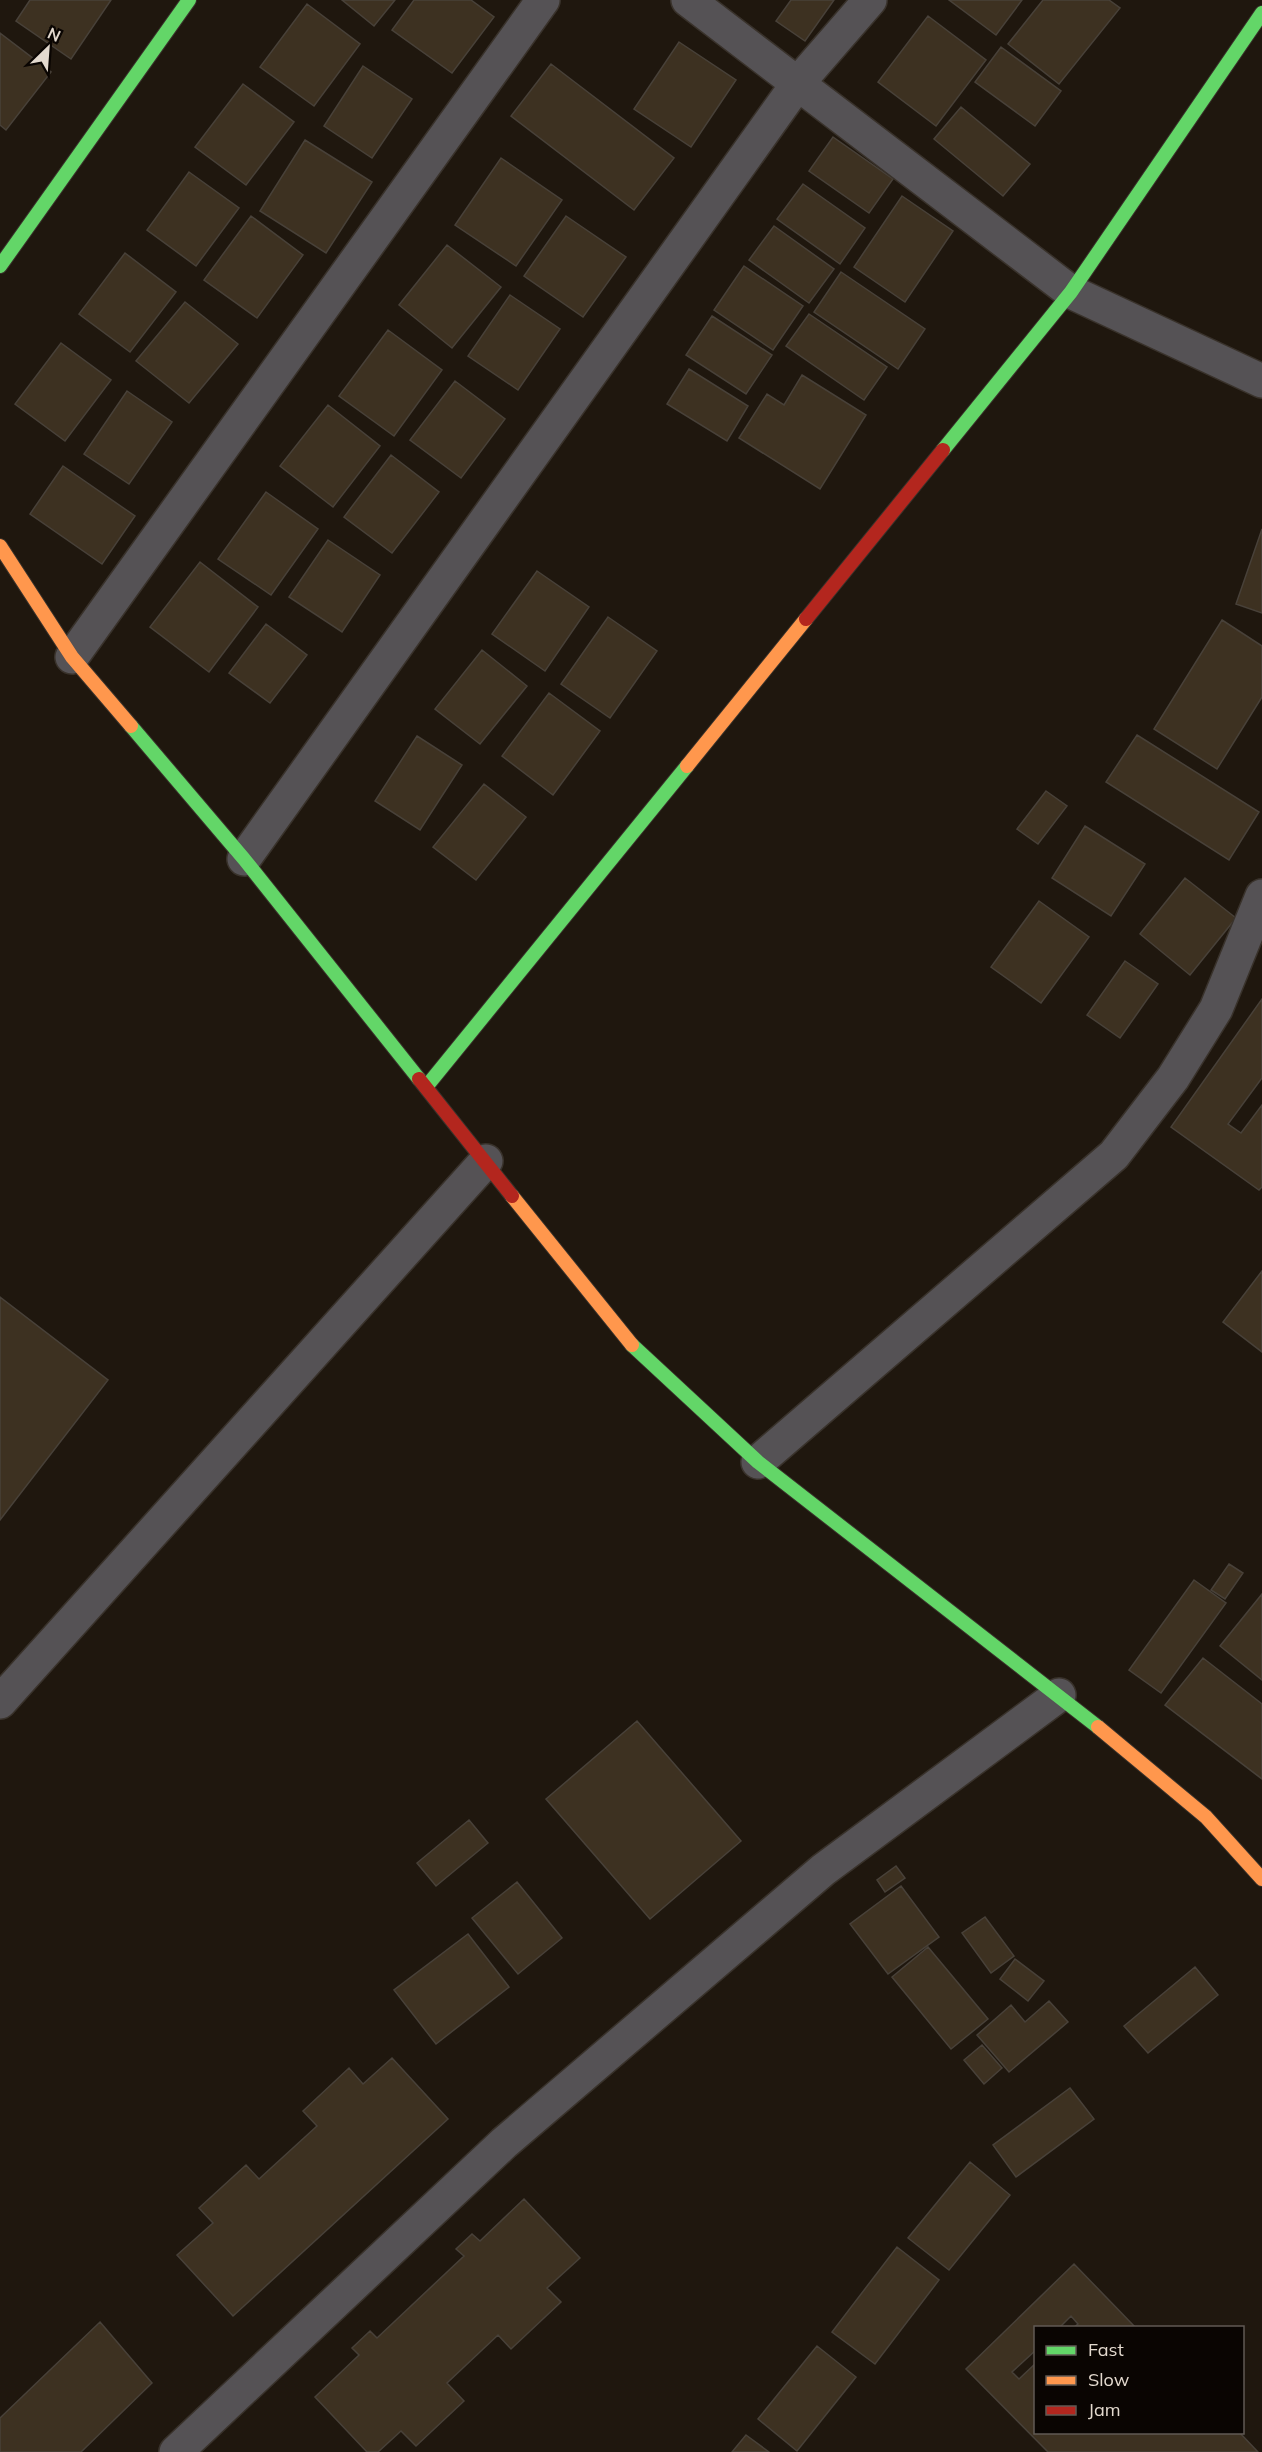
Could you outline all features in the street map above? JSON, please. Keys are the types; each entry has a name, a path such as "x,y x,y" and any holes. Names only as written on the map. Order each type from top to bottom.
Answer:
{"street":[{"path":"0,266 189,0"},
{"path":"72,657 543,0"},
{"path":"688,0 1071,292 1262,381"},
{"path":"244,859 798,83 870,0"},
{"path":"426,1087 1071,292 1262,13"},
{"path":"0,546 72,657 244,859 623,1336 758,1462 1059,1695 1206,1817 1262,1879"},
{"path":"758,1462 1114,1155 1173,1078 1216,1009 1262,896"},
{"path":"0,1702 486,1161"},
{"path":"176,2452 513,2135 823,1870 1059,1695"}],"building":[{"path":"30,0 111,0 71,59 16,21"},
{"path":"342,0 395,0 374,26"},
{"path":"414,0 471,0 494,17 452,73 392,30"},
{"path":"791,0 834,0 805,41 776,21"},
{"path":"949,0 1022,0 996,35"},
{"path":"1043,0 1109,0 1120,8 1059,84 1008,44"},
{"path":"307,4 360,44 314,106 260,67"},
{"path":"928,16 986,60 936,126 878,82"},
{"path":"0,33 51,72 6,130 0,125"},
{"path":"679,42 736,80 691,147 634,109"},
{"path":"1001,47 1061,91 1035,126 975,82"},
{"path":"551,64 674,158 634,210 511,116"},
{"path":"363,66 412,99 372,158 324,126"},
{"path":"243,84 294,122 246,185 195,147"},
{"path":"961,107 1030,164 1003,196 934,139"},
{"path":"833,137 893,179 869,213 809,171"},
{"path":"305,140 372,182 326,253 260,211"},
{"path":"501,158 562,200 516,266 455,225"},
{"path":"189,172 239,208 196,266 147,230"},
{"path":"803,184 865,228 840,264 777,219"},
{"path":"902,196 953,231 905,302 854,267"},
{"path":"251,216 303,255 257,318 204,280"},
{"path":"566,216 626,257 583,317 524,276"},
{"path":"774,226 834,269 809,303 749,260"},
{"path":"447,245 501,287 452,348 399,305"},
{"path":"125,253 176,292 130,352 79,314"},
{"path":"744,266 803,306 773,350 714,310"},
{"path":"841,272 925,329 898,369 814,312"},
{"path":"510,295 560,329 518,390 468,356"},
{"path":"185,302 238,344 189,403 136,361"},
{"path":"809,314 887,367 864,400 786,346"},
{"path":"712,316 772,355 746,394 686,355"},
{"path":"388,330 442,370 394,436 339,396"},
{"path":"61,343 111,380 65,441 15,404"},
{"path":"689,369 748,406 727,441 667,404"},
{"path":"802,375 866,415 820,489 739,438 767,394 784,405"},
{"path":"455,381 505,419 461,478 410,440"},
{"path":"127,391 172,422 129,484 84,454"},
{"path":"328,405 380,446 333,507 280,466"},
{"path":"391,455 439,492 392,553 344,517"},
{"path":"63,466 135,516 102,564 30,514"},
{"path":"266,492 318,529 271,595 218,559"},
{"path":"1262,529 1262,613 1236,604"},
{"path":"328,540 380,575 342,632 289,597"},
{"path":"200,562 258,607 209,672 150,627"},
{"path":"537,571 589,607 545,671 492,634"},
{"path":"608,617 657,651 610,718 561,684"},
{"path":"1222,620 1262,646 1262,697 1217,769 1154,729"},
{"path":"266,624 307,655 270,703 229,673"},
{"path":"482,650 527,686 480,744 435,709"},
{"path":"549,693 600,731 553,795 502,756"},
{"path":"1137,735 1259,812 1229,860 1106,782"},
{"path":"417,736 462,765 420,830 375,801"},
{"path":"484,784 526,817 476,880 433,847"},
{"path":"1046,791 1067,806 1038,844 1017,829"},
{"path":"1085,826 1145,864 1111,916 1052,878"},
{"path":"1185,878 1236,918 1190,975 1140,934"},
{"path":"1039,901 1089,937 1041,1003 991,967"},
{"path":"1125,961 1158,984 1120,1038 1087,1015"},
{"path":"1262,999 1262,1078 1228,1124 1241,1133 1262,1105 1262,1187 1259,1190 1171,1127"},
{"path":"1262,1271 1262,1352 1223,1322"},
{"path":"0,1297 108,1380 0,1520"},
{"path":"1229,1564 1243,1573 1225,1599 1211,1590"},
{"path":"1194,1580 1226,1603 1161,1693 1129,1670"},
{"path":"1262,1594 1262,1680 1220,1646"},
{"path":"1203,1658 1262,1704 1262,1779 1165,1705"},
{"path":"637,1721 741,1841 650,1919 546,1799"},
{"path":"469,1820 488,1843 436,1886 417,1863"},
{"path":"896,1866 905,1878 885,1892 877,1880"},
{"path":"517,1882 562,1938 518,1974 472,1918"},
{"path":"901,1886 939,1937 888,1974 850,1924"},
{"path":"985,1917 1014,1956 991,1973 962,1933"},
{"path":"468,1934 509,1987 436,2044 394,1990"},
{"path":"928,1947 988,2019 951,2049 892,1977"},
{"path":"1015,1959 1044,1981 1028,2001 1000,1979"},
{"path":"1195,1967 1218,1995 1148,2053 1124,2026"},
{"path":"1049,2001 1068,2022 1009,2072 977,2035 1011,2005 1025,2022"},
{"path":"982,2045 1002,2068 984,2084 964,2060"},
{"path":"392,2058 448,2119 233,2316 177,2255 213,2223 199,2208 246,2165 259,2179 317,2126 303,2111 349,2068 363,2084"},
{"path":"1070,2088 1094,2119 1016,2177 993,2145"},
{"path":"970,2162 1010,2195 949,2270 908,2238"},
{"path":"524,2199 580,2258 547,2288 561,2302 511,2349 498,2335 447,2383 464,2401 416,2446 401,2431 378,2452 367,2452 315,2397 359,2355 352,2348 370,2331 377,2338 464,2256 456,2249 472,2234 480,2241"},
{"path":"897,2247 939,2280 875,2364 832,2332"},
{"path":"1074,2264 1134,2326 1076,2326 1078,2324 1071,2316 1061,2326 1034,2326 1034,2352 1012,2372 1019,2379 1034,2365 1034,2434 1241,2434 1258,2452 1048,2452 966,2369"},
{"path":"100,2322 152,2383 81,2452 0,2452 0,2418"},
{"path":"817,2346 856,2377 797,2451 758,2419"},
{"path":"746,2435 769,2452 732,2452"}],"traffic: fast":[{"path":"0,266 189,0"},
{"path":"943,450 1071,292 1262,13"},
{"path":"131,726 244,859 419,1079"},
{"path":"426,1087 687,766"},
{"path":"632,1345 758,1462 1098,1727"}],"traffic: slow":[{"path":"0,546 72,657 131,726"},
{"path":"687,766 806,619"},
{"path":"512,1196 632,1345"},
{"path":"1098,1727 1206,1817 1262,1879"}],"traffic: jam":[{"path":"806,619 943,450"},
{"path":"419,1079 512,1196"}]}
